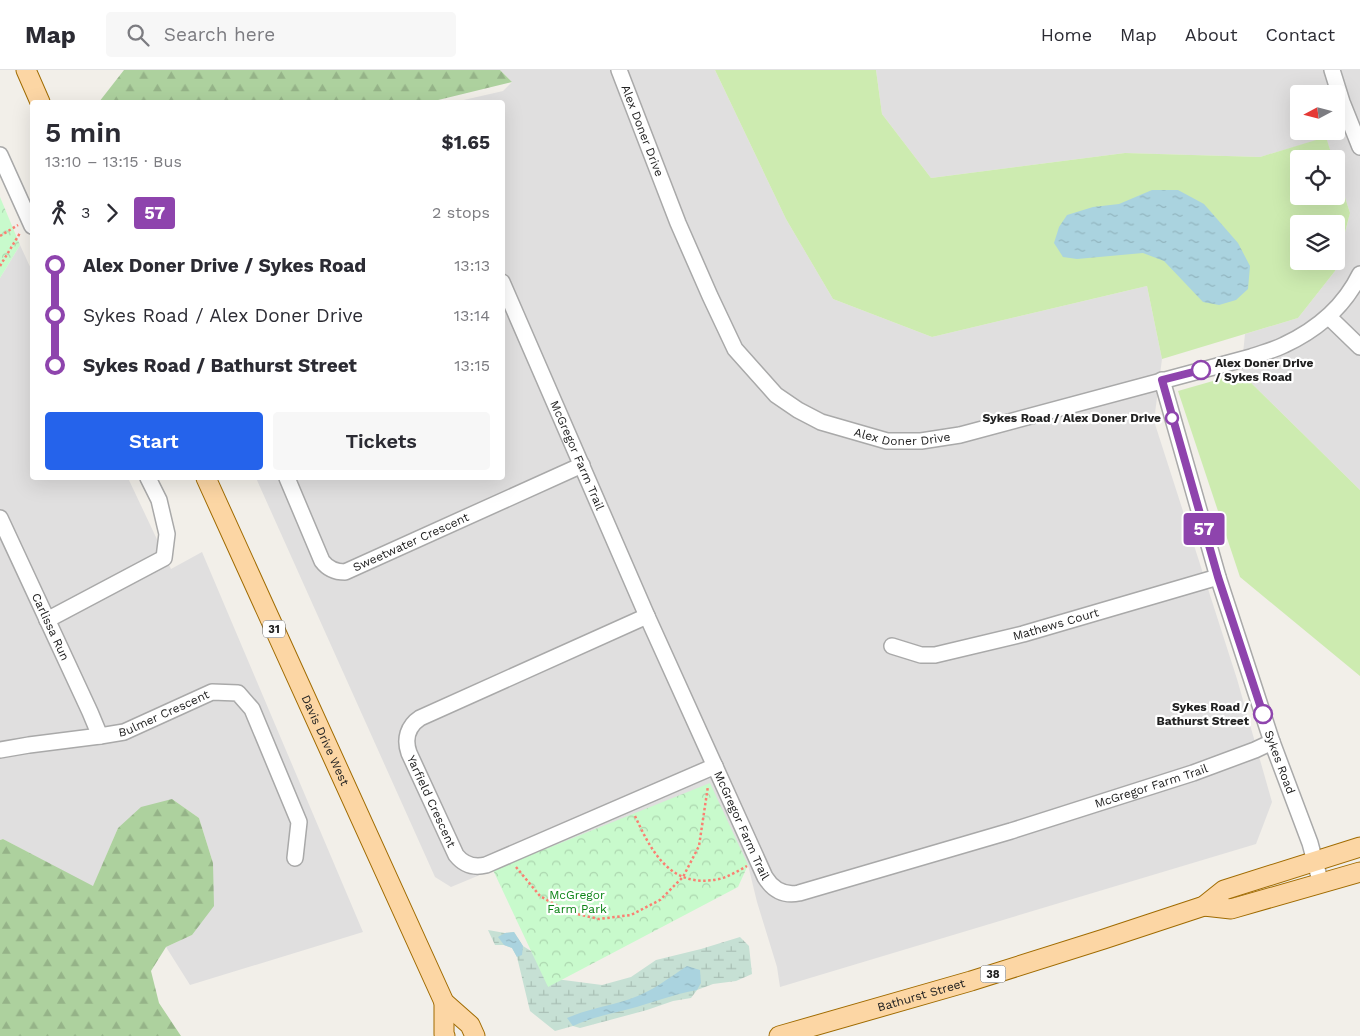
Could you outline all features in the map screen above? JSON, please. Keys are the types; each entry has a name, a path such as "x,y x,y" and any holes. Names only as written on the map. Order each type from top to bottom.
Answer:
{"main road":[{"path":"26,70 39,100"},
{"name":"Davis Drive West","path":"207,480 444,1002 470,1025 475,1036"},
{"name":"Bathurst Street","path":"779,1036 971,980 1204,906 1224,890 1360,847"},
{"name":"Bathurst Street","path":"1204,906 1231,909 1360,872"},
{"name":"Davis Drive West","path":"444,1002 445,1036"}],"street":[{"name":"Alex Doner Drive","path":"619,70 678,223 735,349 776,395 798,410 821,422 887,441 921,442 960,435 1251,357 1284,346 1329,317 1345,299 1360,274"},
{"path":"1332,70 1342,102 1360,147"},
{"path":"0,155 30,220"},
{"name":"McGregor Farm Trail","path":"505,297 509,317 582,465 713,767 766,880 779,891 792,894 1011,831 1193,773 1272,742"},
{"path":"1329,317 1360,347"},
{"name":"Sykes Road","path":"1162,380 1218,577 1272,742 1310,843 1321,884"},
{"name":"Sweetwater Crescent","path":"288,480 322,561 330,569 345,572 582,465"},
{"path":"47,620 164,558 167,534 159,500 149,480"},
{"name":"Carlissa Run","path":"0,518 100,736"},
{"name":"Mathews Court","path":"892,646 921,655 935,655 1023,634 1218,577"},
{"name":"Yarfield Crescent","path":"647,616 420,718 409,730 408,749 458,857 467,864 478,867 508,856 713,767"},
{"name":"Bulmer Crescent","path":"0,750 124,732 212,692 238,693 252,709 299,822 295,858"}],"path":[{"path":"0,236 30,222"},
{"path":"0,266 30,223"},
{"path":"508,856 540,896 568,912 599,919 631,915 660,900 683,877 699,846 713,767"},
{"path":"629,803 654,853 666,867 683,877 701,881 720,879 749,865 751,872"}],"shaded area":[{"path":"500,70 715,70 786,219 833,299 932,337 1147,286 1162,359 1154,421 1237,679 1272,802 1256,844 780,987 777,967 748,865 637,814 451,887 435,877 257,480 505,480 505,100 464,100 503,91 512,82"},
{"path":"876,70 1360,70 1360,490 1241,373 1245,334 1298,318 1335,270 1345,270 1345,232 1350,213 1345,197 1345,150 1330,150 1327,140 1345,140 1345,85 1290,85 1290,140 1319,140 1260,157 1125,153 931,178 882,114"},
{"path":"20,245 30,267 30,480 129,480 171,569 202,552 363,932 190,985 166,947 192,935 213,863 199,818 172,799 118,828 93,887 3,839 0,840 0,278"}],"green space":[{"path":"124,70 500,70 512,82 438,100 101,100"},
{"path":"715,70 876,70 882,114 931,178 1125,153 1260,157 1316,140 1327,140 1330,150 1290,150 1290,205 1345,205 1345,197 1350,213 1345,232 1345,215 1290,215 1290,270 1335,270 1298,318 1162,359 1147,286 932,337 833,299 786,219"},
{"path":"0,197 20,245 0,278"},
{"path":"1241,373 1360,490 1360,676 1240,577 1178,391"},
{"name":"McGregor Farm Park","path":"710,783 748,865 738,887 548,987 493,870"},
{"path":"172,799 199,818 213,863 214,906 192,935 166,947 151,971 159,1003 181,1036 0,1036 0,840 3,839 93,886 118,828 141,807"},
{"path":"488,930 505,933 514,932 523,946 531,951 548,978 602,985 631,977 656,960 740,937 749,946 752,974 736,981 713,984 697,990 691,998 673,1001 580,1028 573,1026 555,1031 530,1011 517,957 512,948 504,945 495,945"}],"water":[{"path":"1152,190 1178,190 1204,204 1238,243 1250,266 1248,289 1236,300 1219,305 1203,302 1164,261 1143,253 1077,259 1063,257 1054,243 1059,227 1067,215 1093,207 1119,204"},
{"path":"514,932 523,946 522,955 517,957 512,948 504,945 498,937 505,933"},
{"path":"687,966 700,970 701,983 697,990 593,1018 573,1026 567,1018 645,993"}],"bus line":[{"name":"57","path":"1201,370 1162,380 1218,577 1263,714"}],"place":[{"name":"Alex Doner Drive / Sykes Road","path":"1201,370"},
{"name":"Sykes Road / Alex Doner Drive","path":"1172,418"},
{"name":"Sykes Road / Bathurst Street","path":"1263,714"}]}
